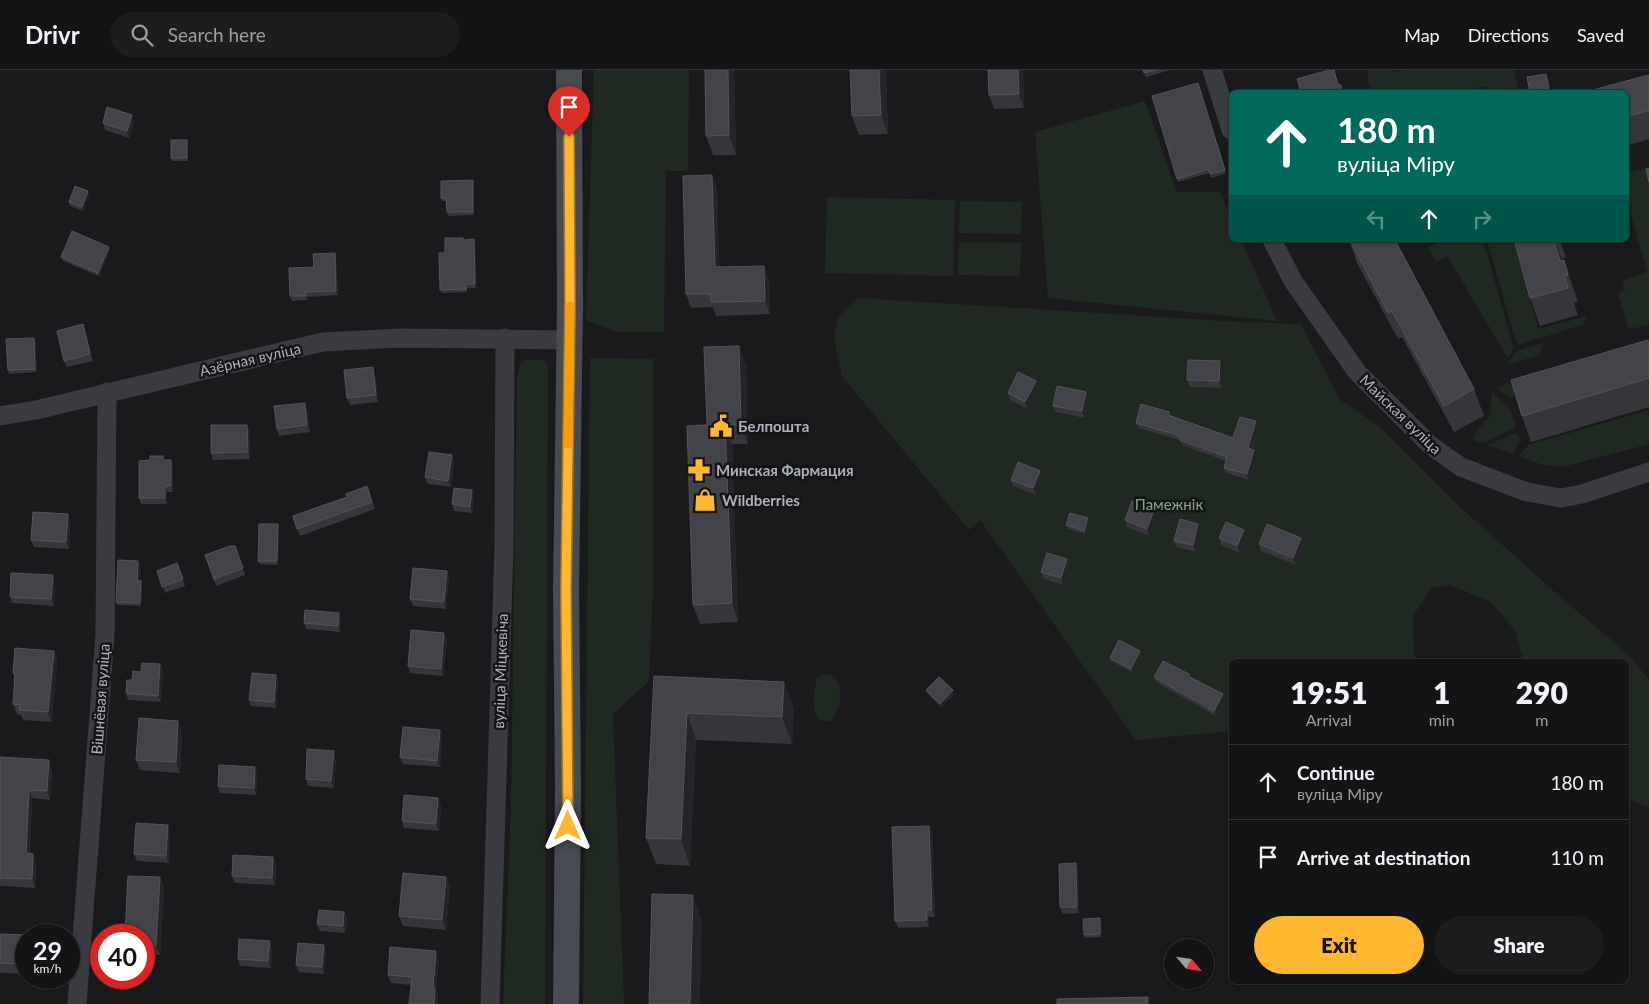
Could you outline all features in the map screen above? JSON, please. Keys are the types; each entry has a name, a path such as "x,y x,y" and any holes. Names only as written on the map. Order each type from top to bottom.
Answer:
{"street":[{"path":"566,1004 568,787 566,589 570,340 569,70"},
{"path":"1212,70 1229,124"},
{"name":"Майская вуліца","path":"1273,242 1293,281 1357,372 1430,445 1460,467 1527,492 1561,498 1582,494 1649,472"},
{"name":"Азёрная вуліца","path":"0,416 36,410 323,342 399,338 570,340"},
{"name":"вуліца Міцкевіча","path":"490,1004 504,546 505,338"},
{"name":"Вішнёвая вуліца","path":"77,1004 105,634 107,392"}],"green space":[{"path":"594,70 689,70 688,171 666,171 664,332 617,332 586,320"},
{"path":"1369,70 1395,70 1395,72 1403,70 1514,70 1518,90 1487,90 1486,86 1470,90 1370,90 1367,78"},
{"path":"1145,101 1177,192 1220,192 1229,212 1229,242 1242,242 1277,321 1048,298 1035,132"},
{"path":"1649,167 1649,325 1628,329 1618,294 1625,290 1622,281 1647,272 1629,209 1629,172"},
{"path":"827,197 955,200 953,276 825,273"},
{"path":"960,201 1022,202 1021,234 959,233"},
{"path":"959,242 1021,243 1020,276 958,275"},
{"path":"1440,242 1484,242 1513,346 1512,353 1507,357 1448,257 1436,262 1428,247"},
{"path":"1488,242 1514,242 1538,329 1587,316 1583,325 1520,344 1516,342"},
{"name":"Памежнік","path":"859,298 1241,322 1301,324 1339,399 1380,427 1460,507 1565,601 1628,654 1649,680 1649,807 1629,800 1629,659 1523,659 1516,632 1491,602 1450,585 1432,588 1413,616 1414,655 1416,659 1229,659 1229,731 1136,740 980,520 969,530 842,376 834,337 839,316"},
{"path":"1542,343 1543,347 1539,355 1507,364 1517,351"},
{"path":"590,358 653,359 653,587 649,681 613,714 624,1004 583,1004"},
{"path":"526,360 544,360 548,365 545,1004 503,1004 511,810 517,378 521,363"},
{"path":"1520,380 1512,399 1495,388"},
{"path":"1492,393 1509,407 1516,427 1483,443 1473,440 1475,433 1490,416"},
{"path":"1649,410 1649,444 1563,467 1540,464 1519,456 1528,445"},
{"path":"1517,433 1520,440 1513,454 1487,445"},
{"path":"822,674 830,675 839,683 839,704 834,717 830,721 821,721 815,711 814,694 817,677"}],"building":[{"path":"705,70 728,70 729,135 706,136"},
{"path":"850,70 879,70 881,115 852,116"},
{"path":"988,70 1018,70 1019,94 989,95"},
{"path":"1143,70 1156,70 1144,73"},
{"path":"1334,70 1338,85 1341,85 1342,90 1300,90 1297,79"},
{"path":"1546,74 1549,88 1530,90 1527,77"},
{"path":"1649,75 1649,110 1629,116 1629,90 1593,90"},
{"path":"1198,83 1225,170 1210,174 1208,169 1177,179 1152,96"},
{"path":"107,107 132,115 127,131 103,123"},
{"path":"171,140 187,140 187,158 171,158"},
{"path":"1649,168 1649,182 1646,169"},
{"path":"712,175 715,267 764,266 765,301 711,302 711,294 686,294 683,176"},
{"path":"473,180 473,212 447,212 446,198 441,198 441,181"},
{"path":"75,186 88,191 82,207 69,202"},
{"path":"72,231 109,247 98,273 61,257"},
{"path":"445,238 474,239 475,284 465,284 466,289 440,290 439,253 445,253"},
{"path":"1351,242 1396,242 1474,389 1444,406 1392,311 1388,313"},
{"path":"1515,242 1555,242 1560,261 1564,260 1568,275 1564,276 1568,288 1530,298"},
{"path":"335,253 336,291 305,292 305,296 290,296 289,268 314,267 313,254"},
{"path":"83,324 90,354 64,361 57,331"},
{"path":"34,338 35,369 8,370 6,339"},
{"path":"1648,340 1649,378 1522,416 1511,380"},
{"path":"739,346 741,425 725,425 732,603 693,605 687,426 707,425 704,347"},
{"path":"1188,360 1220,361 1219,381 1187,380"},
{"path":"373,367 376,395 347,398 344,370"},
{"path":"1018,372 1036,381 1025,402 1008,393"},
{"path":"1057,386 1086,392 1082,411 1053,406"},
{"path":"305,403 307,425 277,429 274,406"},
{"path":"1141,404 1169,412 1168,415 1233,438 1240,417 1256,421 1248,448 1254,450 1247,474 1224,468 1227,457 1180,440 1181,436 1136,423"},
{"path":"211,425 247,425 248,452 211,453"},
{"path":"429,452 452,455 448,481 425,477"},
{"path":"150,456 163,456 163,460 171,460 171,486 165,486 165,498 139,498 139,461 150,460"},
{"path":"1018,462 1040,471 1033,488 1011,480"},
{"path":"367,486 372,502 297,529 293,516 347,497 346,494"},
{"path":"454,488 472,490 470,507 452,504"},
{"path":"1132,501 1154,510 1147,529 1125,520"},
{"path":"33,512 68,514 66,542 31,540"},
{"path":"1070,513 1088,518 1084,531 1066,525"},
{"path":"1180,519 1198,524 1193,545 1174,541"},
{"path":"1226,522 1244,530 1237,546 1219,538"},
{"path":"259,524 278,524 277,561 258,561"},
{"path":"1267,524 1301,538 1293,558 1259,544"},
{"path":"235,546 243,568 214,579 205,555"},
{"path":"1047,553 1067,559 1061,578 1041,572"},
{"path":"118,560 138,561 137,582 141,580 140,603 116,602"},
{"path":"177,563 183,579 162,587 157,571"},
{"path":"413,568 447,571 444,602 410,599"},
{"path":"11,573 53,575 51,599 10,597"},
{"path":"305,610 339,613 338,626 304,623"},
{"path":"411,630 444,633 441,669 408,666"},
{"path":"1119,640 1140,651 1131,669 1110,658"},
{"path":"15,648 54,651 48,712 19,710 20,705 13,704"},
{"path":"1163,661 1223,694 1214,711 1154,677"},
{"path":"142,663 160,664 158,696 126,693 127,680 132,680 133,671 141,672"},
{"path":"252,673 276,675 274,702 249,700"},
{"path":"654,676 784,682 782,717 687,713 681,839 646,838"},
{"path":"939,677 953,690 940,704 926,690"},
{"path":"139,718 178,721 176,762 136,760"},
{"path":"403,727 440,730 437,761 400,757"},
{"path":"307,749 334,751 331,781 306,779"},
{"path":"0,757 49,760 47,791 29,790 26,853 33,854 32,879 0,878"},
{"path":"219,765 255,767 254,788 218,786"},
{"path":"404,795 438,798 436,824 402,821"},
{"path":"136,823 168,825 166,856 134,854"},
{"path":"929,826 932,910 927,910 927,920 895,921 892,827"},
{"path":"233,855 273,857 272,878 232,876"},
{"path":"1076,863 1077,907 1060,907 1059,864"},
{"path":"403,873 446,877 442,920 399,916"},
{"path":"128,876 160,877 156,945 155,924 126,924"},
{"path":"652,894 693,895 690,1004 649,1004"},
{"path":"319,910 344,912 343,926 317,924"},
{"path":"1100,918 1100,934 1084,935 1083,919"},
{"path":"0,934 15,935 15,964 0,963"},
{"path":"239,939 270,941 268,961 238,959"},
{"path":"298,943 324,945 322,967 296,965"},
{"path":"390,947 436,951 433,988 435,988 434,1004 409,1004 412,977 388,975"},
{"path":"1148,997 1148,1004 1057,1004 1057,999"}],"slow traffic":[{"path":"568,444 570,306"}],"place":[{"name":"Белпошта","path":"721,426"},
{"name":"Минская Фармация","path":"699,470"},
{"name":"Wildberries","path":"705,500"}],"route":[{"path":"568,826 566,589 570,305 569,137"}]}
